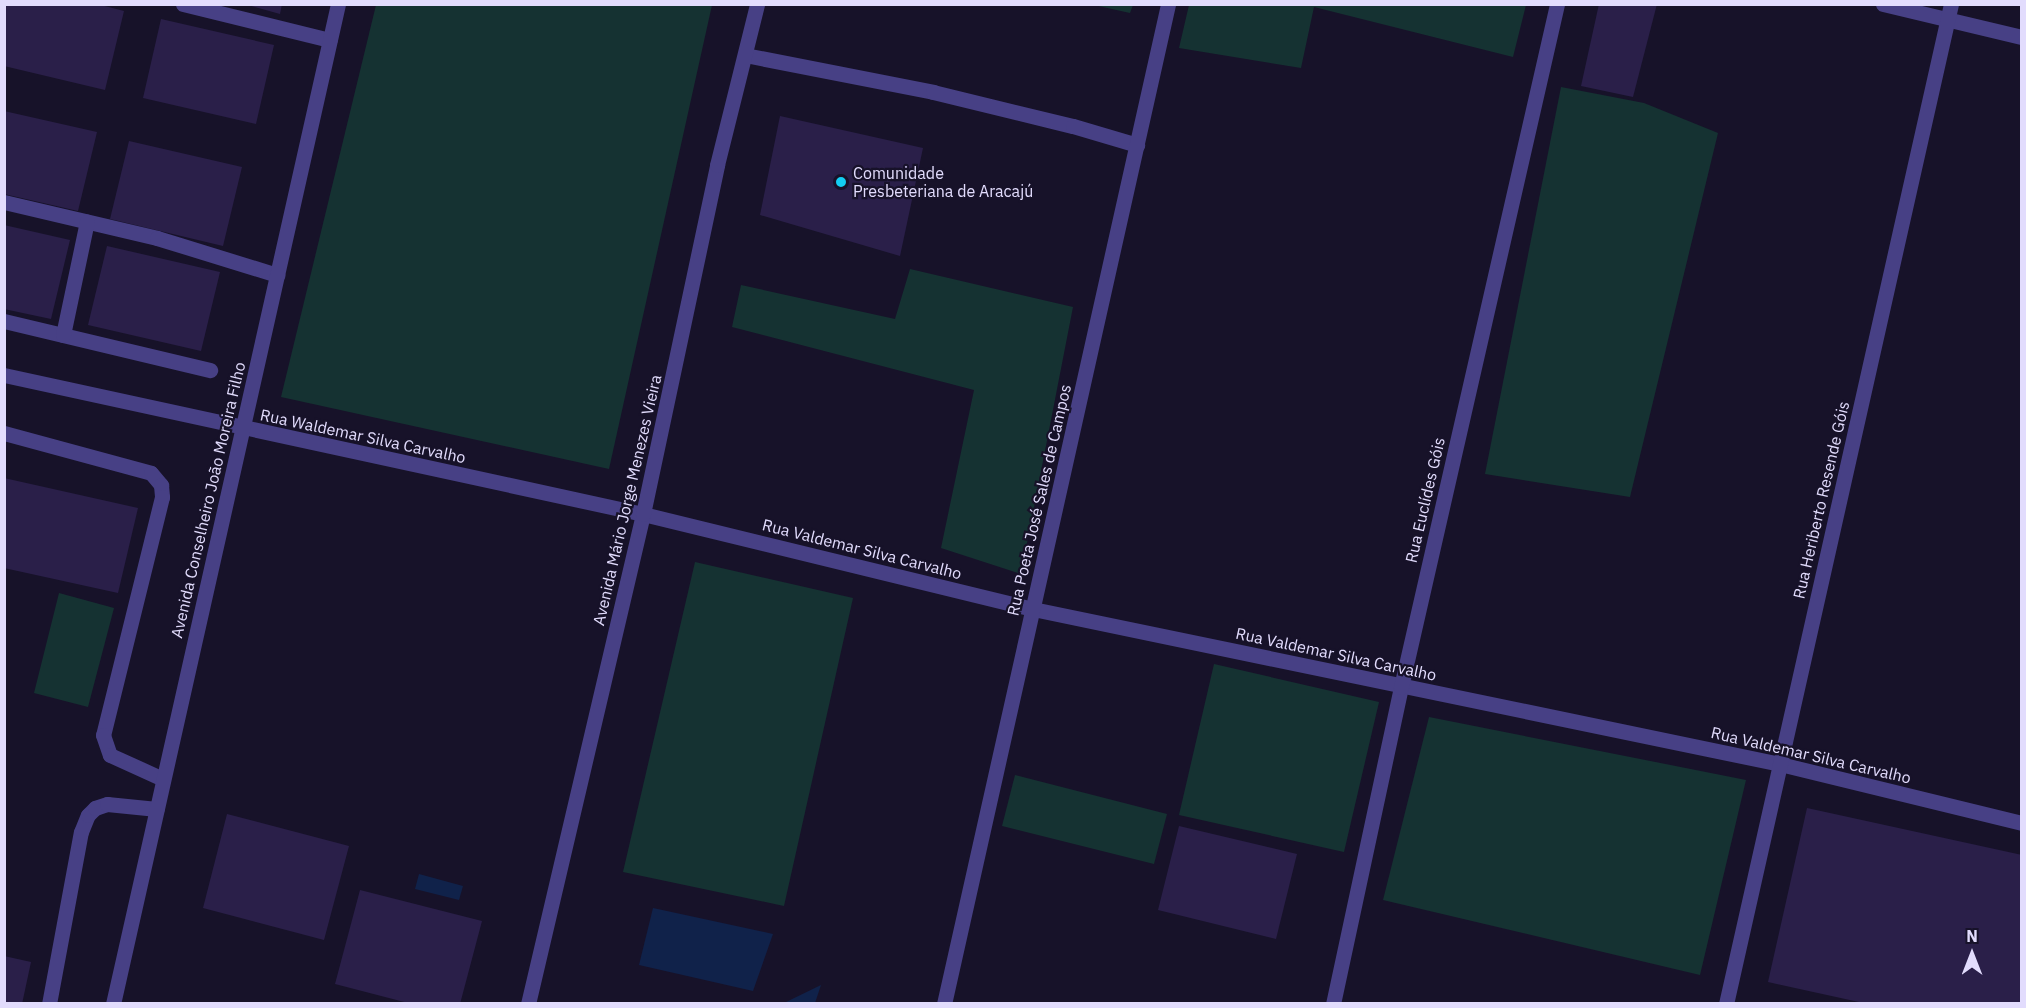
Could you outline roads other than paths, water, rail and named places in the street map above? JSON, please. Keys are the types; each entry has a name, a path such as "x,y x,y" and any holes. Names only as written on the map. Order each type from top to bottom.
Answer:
{"street":[{"path":"183,4 330,40"},
{"name":"Avenida Conselheiro João Moreira Filho","path":"113,1004 338,4"},
{"name":"Avenida Mário Jorge Menezes Vieira","path":"528,1004 644,514 717,165 757,4"},
{"name":"Rua Poeta José Sales de Campos","path":"944,1004 1168,4"},
{"name":"Rua Euclídes Góis","path":"1333,1004 1401,687 1557,4"},
{"path":"1883,4 1949,12 2022,37"},
{"name":"Rua Heriberto Resende Góis","path":"1726,1004 1949,12"},
{"path":"745,55 933,92 1074,126 1137,145"},
{"path":"4,202 157,238 277,275"},
{"path":"63,334 87,221"},
{"path":"4,321 210,370"},
{"name":"Rua Waldemar Silva Carvalho","path":"4,375 644,514"},
{"path":"4,434 151,473 161,485 162,497 103,735 110,754 163,779"},
{"name":"Rua Valdemar Silva Carvalho","path":"644,514 1033,609 1780,764 2022,823"},
{"path":"49,1004 81,832 88,815 95,808 106,804 157,809"}],"water":[{"path":"419,874 463,886 459,900 415,889"},
{"path":"653,908 773,934 753,991 639,965"},
{"path":"821,985 815,1003 784,1003"}],"place":[{"name":"Comunidade Presbeteriana de Aracajú","path":"841,182"}]}
